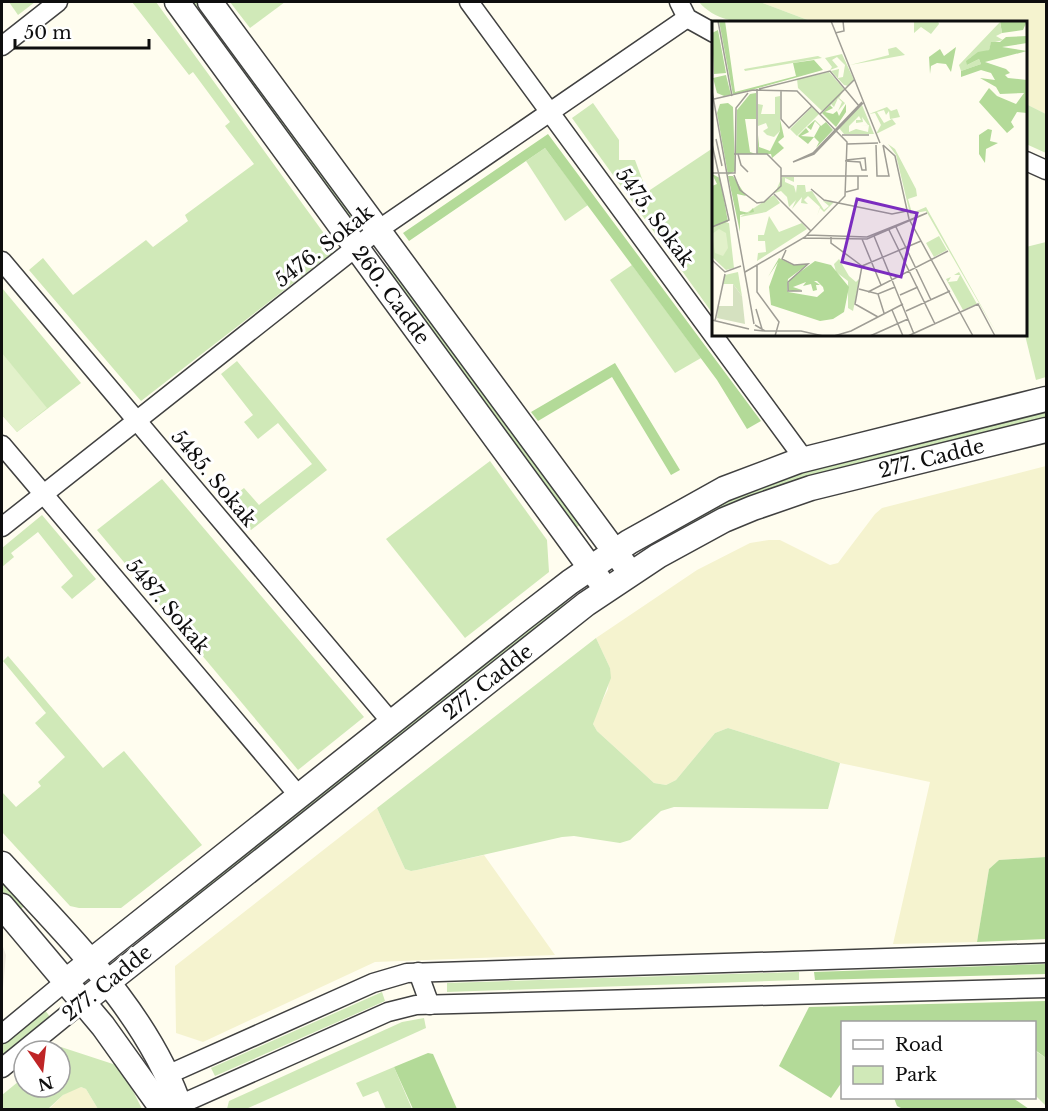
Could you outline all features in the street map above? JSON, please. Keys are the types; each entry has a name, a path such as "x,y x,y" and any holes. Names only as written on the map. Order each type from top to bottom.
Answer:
{"street":[{"path":"2,46 58,2"},
{"name":"260. Cadde","path":"177,2 606,590"},
{"name":"260. Cadde","path":"210,2 631,573"},
{"name":"5475. Sokak","path":"469,2 712,333"},
{"path":"679,2 687,18 712,32"},
{"name":"5476. Sokak","path":"2,527 378,230 687,18"},
{"path":"1027,161 1047,170"},
{"name":"5485. Sokak","path":"2,261 392,723"},
{"name":"5475. Sokak","path":"714,336 804,459"},
{"name":"277. Cadde","path":"2,1034 530,613 615,551 724,489 804,459 1047,399"},
{"name":"277. Cadde","path":"2,1068 606,590 631,573 724,520 782,497 1047,430"},
{"name":"5487. Sokak","path":"2,445 299,796"},
{"path":"2,864 108,982 146,1034 167,1075 174,1108"},
{"path":"2,906 66,981 134,1068 174,1108"},
{"path":"167,1075 373,983 418,972 1047,953"},
{"path":"418,972 430,1005"},
{"path":"174,1108 402,1007 1047,988"}],"shaded area":[{"path":"760,2 1046,2 1046,114 1027,104 1027,21 810,21"},
{"path":"1046,466 1046,857 999,860 989,869 977,942 893,944 930,782 840,763 728,728 715,733 676,780 666,785 654,783 597,731 593,724 594,718 608,689 610,668 596,638 697,570 750,543 769,540 780,540 830,565 838,563 882,508"},
{"path":"377,808 405,869 417,870 484,855 555,955 375,962 203,1042 176,1033 175,966"},
{"path":"2,944 6,955 2,999"},
{"path":"74,1088 86,1089 98,1109 48,1110 59,1099 72,1099"}],"green space":[{"path":"9,2 35,2 18,15"},
{"path":"132,2 156,2 336,250 141,401 29,270 43,258 73,295 146,240 153,247 188,221 185,215 254,164 225,126 230,122 193,72 189,75"},
{"path":"187,2 199,2 358,217 349,223"},
{"path":"230,2 285,2 250,28"},
{"path":"699,2 760,2 810,21 733,21 710,12"},
{"path":"593,103 619,140 619,160 635,160 647,192 712,149 712,313 572,118"},
{"path":"1027,104 1046,114 1046,153 1027,144"},
{"path":"548,134 761,421 747,429 717,380 545,148 409,241 403,233"},
{"path":"545,148 588,205 565,221 526,161"},
{"path":"1046,242 1046,377 1036,380 1025,336 1027,247"},
{"path":"392,264 583,523 574,529 385,270"},
{"path":"632,265 701,358 675,373 610,280"},
{"path":"2,288 81,383 17,432 2,415"},
{"path":"2,353 47,408 17,432 2,415"},
{"path":"237,361 327,470 251,530 227,501 244,488 259,505 312,464 278,423 258,439 244,422 253,415 221,374"},
{"path":"615,363 680,470 671,475 612,377 538,421 531,412"},
{"path":"1046,410 1046,417 807,478 651,549 648,544 716,506 805,471"},
{"path":"490,461 547,540 549,572 465,638 386,539"},
{"path":"162,479 364,717 298,770 97,530"},
{"path":"42,515 96,579 72,599 61,587 73,576 38,532 11,553 14,557 2,567 2,548"},
{"path":"563,600 568,606 155,933 150,927"},
{"path":"596,638 610,668 611,678 593,724 597,731 654,783 666,785 676,780 715,733 728,728 840,763 828,809 674,807 661,811 630,840 620,843 574,836 562,837 417,870 405,869 377,808"},
{"path":"8,656 103,768 124,751 202,845 121,908 70,906 2,832 2,792 16,807 41,786 38,782 65,757 35,723 46,713 3,661"},
{"path":"1046,857 1046,939 977,942 989,869 999,860"},
{"path":"2,878 26,904 20,910 2,891"},
{"path":"1046,964 1046,974 815,980 814,972"},
{"path":"799,972 799,980 447,992 447,983"},
{"path":"382,992 385,1001 215,1076 211,1068"},
{"path":"1046,1001 1046,1058 1036,1051 1036,1021 841,1021 841,1083 831,1098 779,1066 809,1007"},
{"path":"45,1010 50,1017 23,1039 12,1039 12,1048 2,1056 2,1045"},
{"path":"424,1018 426,1028 246,1109 227,1109 229,1101 402,1022"},
{"path":"72,1051 122,1069 142,1109 98,1109 86,1089 81,1087 72,1091"},
{"path":"1036,1051 1046,1058 1046,1106 1036,1096"},
{"path":"428,1053 433,1054 457,1109 413,1109 394,1067"},
{"path":"394,1067 412,1109 386,1109 378,1091 363,1097 356,1083"},
{"path":"12,1087 12,1099 59,1099 48,1109 2,1110 2,1095"},
{"path":"894,1099 1014,1099 1029,1109 903,1109 897,1106"}]}
